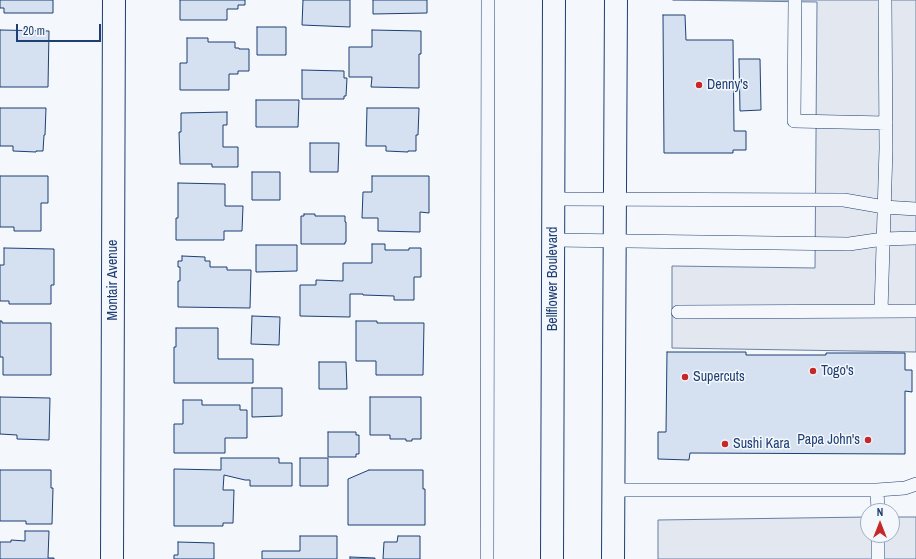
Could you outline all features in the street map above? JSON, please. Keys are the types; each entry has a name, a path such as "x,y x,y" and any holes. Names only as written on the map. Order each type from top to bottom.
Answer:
{"main road":[{"name":"Montair Avenue","path":"112,559 114,0"},
{"name":"Bellflower Boulevard","path":"552,559 554,0"},
{"path":"613,559 616,0"}],"lane":[{"path":"486,559 488,0"},
{"path":"795,0 794,121 886,123"},
{"path":"881,312 886,123 885,0"},
{"path":"553,200 844,200 884,208 916,209"},
{"path":"553,240 849,244 916,238"},
{"path":"678,312 916,311"},
{"path":"614,490 877,490 904,488 916,484"},
{"path":"877,490 878,503"},
{"path":"878,543 878,559"}],"shaded area":[{"path":"673,0 916,0 916,352 672,348 672,266 815,268 817,2"},
{"path":"860,517 860,543 900,543 900,517 916,517 916,559 658,559 658,520"}],"building":[{"path":"0,0 53,0 53,13 4,13 4,8 0,8"},
{"path":"180,0 245,0 245,5 238,5 238,9 227,9 227,20 180,20"},
{"path":"303,0 350,0 350,27 302,25"},
{"path":"373,0 427,0 427,13 373,14"},
{"name":"Denny's","path":"663,15 685,15 686,40 733,40 734,131 746,131 746,150 733,150 733,153 664,153"},
{"path":"257,27 286,27 286,55 257,55"},
{"path":"0,30 49,31 48,87 0,87"},
{"path":"372,30 421,31 419,88 371,87 372,77 349,77 349,47 372,47"},
{"path":"187,38 208,38 208,42 235,42 235,48 249,49 249,71 238,71 238,74 229,74 229,90 180,90 180,63 187,63"},
{"path":"739,59 760,59 761,110 740,111"},
{"path":"302,70 344,71 344,78 347,78 346,96 344,96 344,99 302,99"},
{"path":"256,100 299,100 298,127 256,127"},
{"path":"0,108 46,108 43,151 13,151 13,146 0,146"},
{"path":"367,108 419,108 416,151 386,151 386,146 366,146"},
{"path":"227,112 227,125 223,125 223,147 238,147 238,167 212,167 212,164 180,164 179,132 181,132 181,113"},
{"path":"310,143 339,143 338,172 310,172"},
{"path":"252,172 280,172 280,200 252,200"},
{"path":"0,176 48,176 48,203 41,203 41,231 14,231 14,227 0,227"},
{"path":"372,176 429,176 429,213 420,212 420,232 378,231 378,218 362,218 363,192 372,192"},
{"path":"178,183 225,184 225,206 243,206 242,231 224,231 224,240 176,240 176,218 178,218"},
{"path":"304,214 315,214 315,216 345,216 345,244 301,244 301,216 304,216"},
{"path":"372,244 385,244 385,250 409,250 409,248 421,248 421,277 414,277 414,300 394,300 394,296 350,294 350,317 300,316 300,285 316,285 316,280 343,281 343,263 372,263"},
{"path":"256,245 297,245 297,271 256,272"},
{"path":"4,248 54,249 54,285 51,285 51,304 9,304 9,301 0,301 0,265 4,265"},
{"path":"182,256 205,257 205,261 210,261 210,267 227,267 227,270 251,270 250,308 178,307 178,281 180,281 180,267 178,267 178,261 182,261"},
{"path":"252,316 280,317 279,345 251,344"},
{"path":"0,321 2,321 2,323 51,323 51,375 3,375 3,357 0,357"},
{"path":"356,321 377,321 377,323 424,323 423,375 376,375 376,361 356,361"},
{"path":"176,328 218,328 218,359 253,359 253,383 174,383 174,347 176,347"},
{"path":"667,352 746,352 746,355 905,353 905,370 912,370 912,392 905,391 905,454 690,453 689,460 658,459 658,432 666,432"},
{"path":"319,362 346,362 347,389 319,389"},
{"path":"252,388 282,388 282,416 252,417"},
{"path":"0,397 50,398 49,440 17,439 17,435 0,434"},
{"path":"370,397 421,397 421,439 406,441 406,439 390,439 390,435 370,435"},
{"path":"183,400 202,400 202,405 240,405 240,410 247,410 247,438 225,438 225,453 174,453 174,424 183,424"},
{"path":"328,432 356,432 356,435 359,435 359,454 356,454 356,457 328,457"},
{"path":"221,458 279,458 279,463 292,463 292,486 250,486 250,480 224,475 223,490 234,490 233,523 223,523 223,526 174,526 174,469 221,470"},
{"path":"300,458 328,458 328,486 300,486"},
{"path":"0,470 51,470 51,488 53,488 52,524 26,524 26,521 0,521"},
{"path":"369,470 423,470 423,489 425,489 425,525 348,525 348,479"},
{"path":"25,531 49,531 48,558 54,559 0,559 0,542 11,542 11,540 25,541"},
{"path":"300,536 337,536 337,559 262,559 262,551 300,551"},
{"path":"398,536 420,536 420,559 383,559 384,542 397,542"},
{"path":"178,542 214,543 214,559 174,559 174,555 178,555"},
{"path":"350,557 375,558 375,559 350,559"}],"place":[{"name":"Denny's","path":"699,85"},
{"name":"Togo's","path":"813,371"},
{"name":"Supercuts","path":"685,377"},
{"name":"Papa John's","path":"868,440"},
{"name":"Sushi Kara","path":"725,444"}]}
